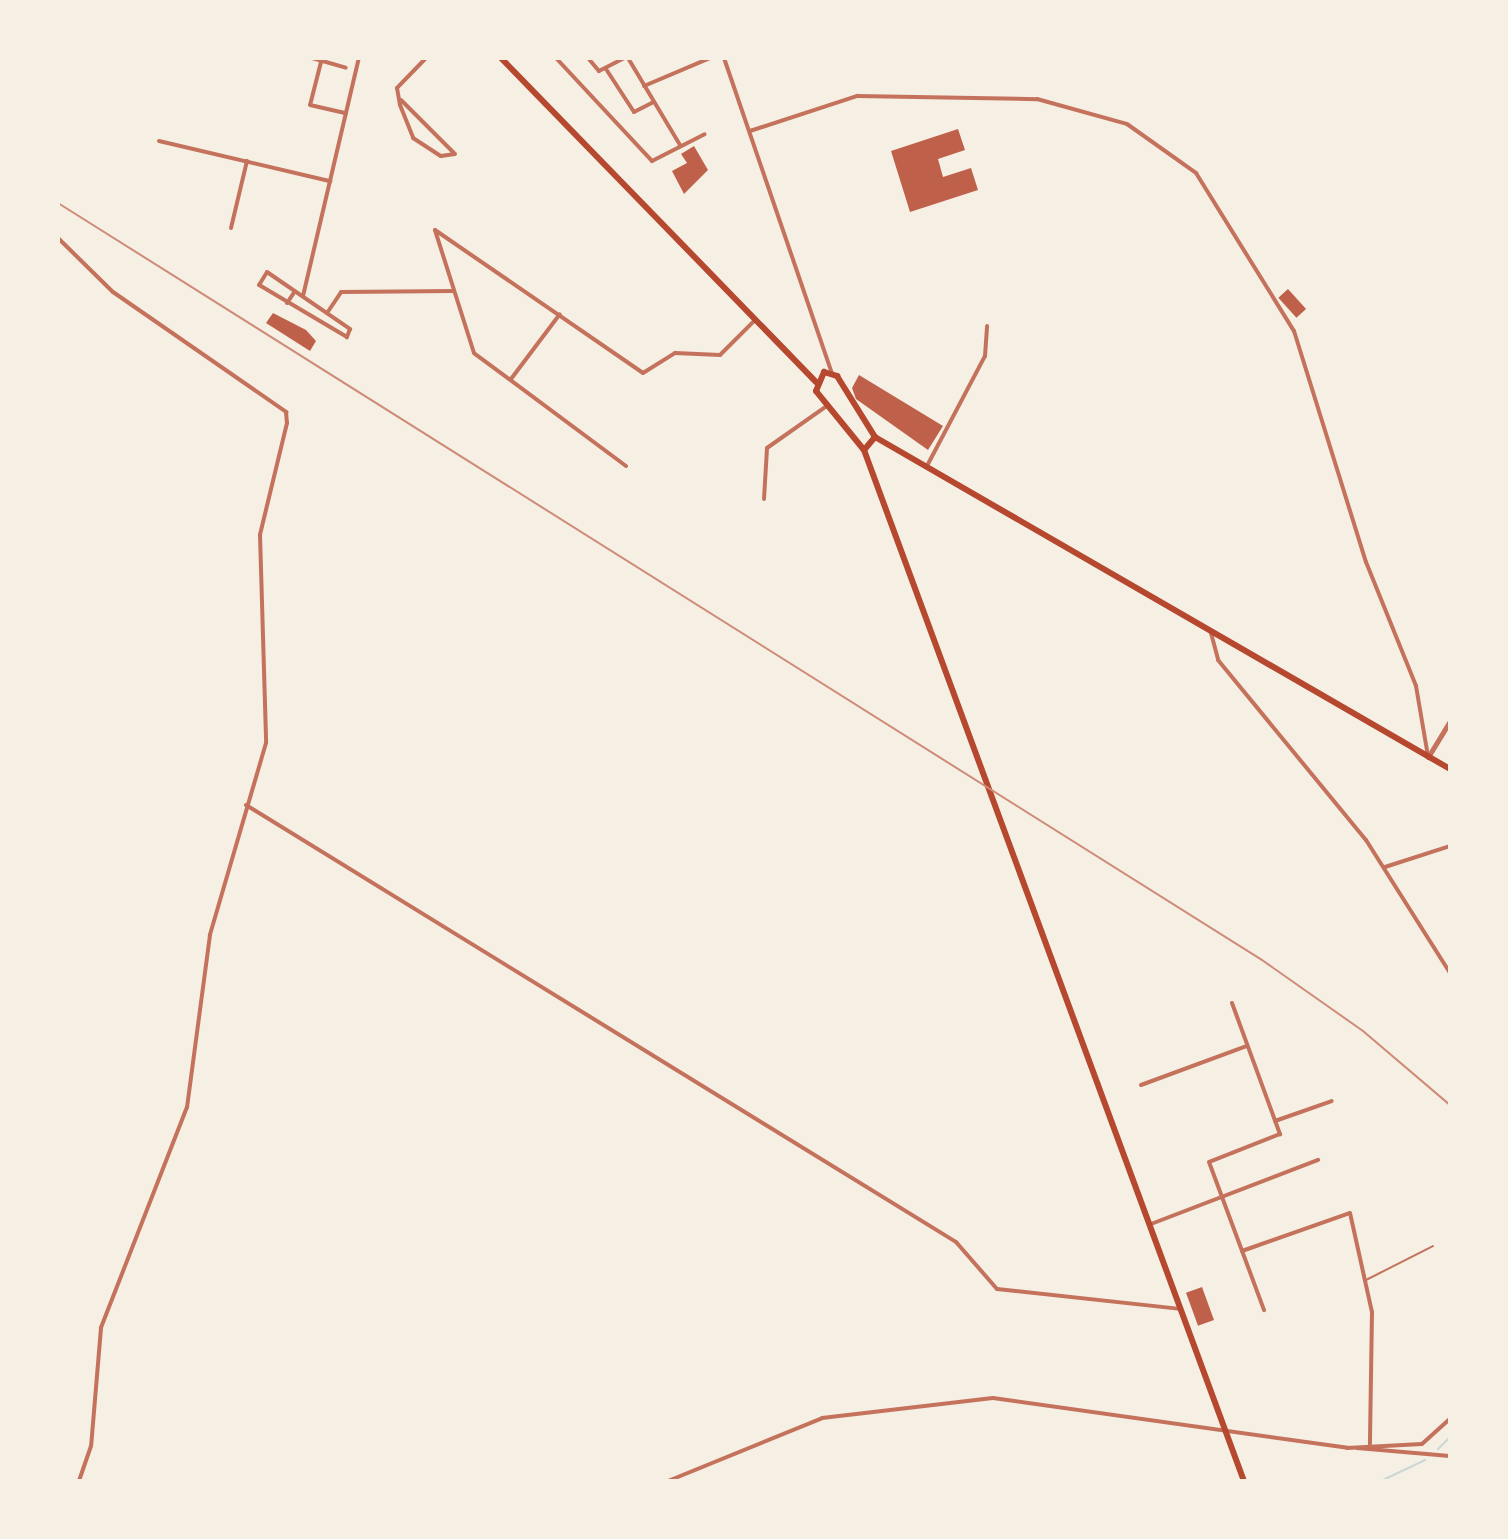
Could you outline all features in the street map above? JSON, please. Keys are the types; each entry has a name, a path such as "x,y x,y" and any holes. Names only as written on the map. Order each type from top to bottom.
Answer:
{"main road":[{"path":"501,58 816,382 828,405 864,450 938,663 1244,1481"},
{"path":"816,382 832,373 875,437 928,464 1211,633 1450,769"},
{"path":"864,450 875,437"}],"street":[{"path":"312,58 346,68"},
{"path":"303,296 359,58"},
{"path":"401,100 455,154 441,156 413,138 397,88 426,58"},
{"path":"556,58 652,161 705,134"},
{"path":"588,58 594,69 606,69 626,58 680,145"},
{"path":"644,86 710,58"},
{"path":"724,58 832,373"},
{"path":"321,62 310,105 346,113"},
{"path":"606,69 634,112 654,102"},
{"path":"750,131 857,96 1037,99 1127,124 1196,173 1294,331 1366,562 1416,686 1428,757"},
{"path":"159,141 330,181"},
{"path":"231,228 247,161"},
{"path":"626,466 474,353 435,230 643,373 675,353 713,358 754,321"},
{"path":"58,238 113,292 286,412 260,535 266,743 210,935 187,1107 101,1328 91,1446 79,1481"},
{"path":"267,272 303,296 350,329 347,337 259,285 260,278 267,272"},
{"path":"287,303 295,291"},
{"path":"327,313 341,292 454,291"},
{"path":"310,317 320,315 318,307"},
{"path":"510,380 560,314"},
{"path":"928,464 985,356 987,326"},
{"path":"764,499 767,448 828,405"},
{"path":"1211,633 1218,660 1385,867 1450,973"},
{"path":"1428,757 1450,721"},
{"path":"246,804 956,1242 997,1289 1180,1309"},
{"path":"1385,867 1450,846"},
{"path":"1232,1003 1280,1134 1209,1162 1264,1310"},
{"path":"1141,1085 1247,1046"},
{"path":"1275,1121 1332,1101"},
{"path":"1148,1224 1318,1160"},
{"path":"1242,1251 1350,1213 1372,1312 1370,1444"},
{"path":"668,1481 822,1418 993,1398 1063,1404 1227,1436 1450,1456"},
{"path":"1347,1448 1370,1444 1422,1444 1450,1419"}],"lane":[{"path":"1365,1280 1433,1246"}],"building":[{"path":"958,129 965,150 938,159 943,177 971,168 978,190 910,212 891,151"},
{"path":"694,146 708,170 684,194 672,171 687,163 681,154"},
{"path":"1288,289 1306,309 1296,318 1278,298"},
{"path":"273,313 306,330 316,341 310,351 266,323"},
{"path":"859,375 943,426 928,450 856,399 852,388"},
{"path":"1202,1287 1214,1320 1198,1326 1186,1293"}],"waterway":[{"path":"1438,1449 1450,1437"},
{"path":"1381,1481 1425,1460"}],"railway":[{"path":"58,203 1262,960 1363,1031 1450,1105"}]}
